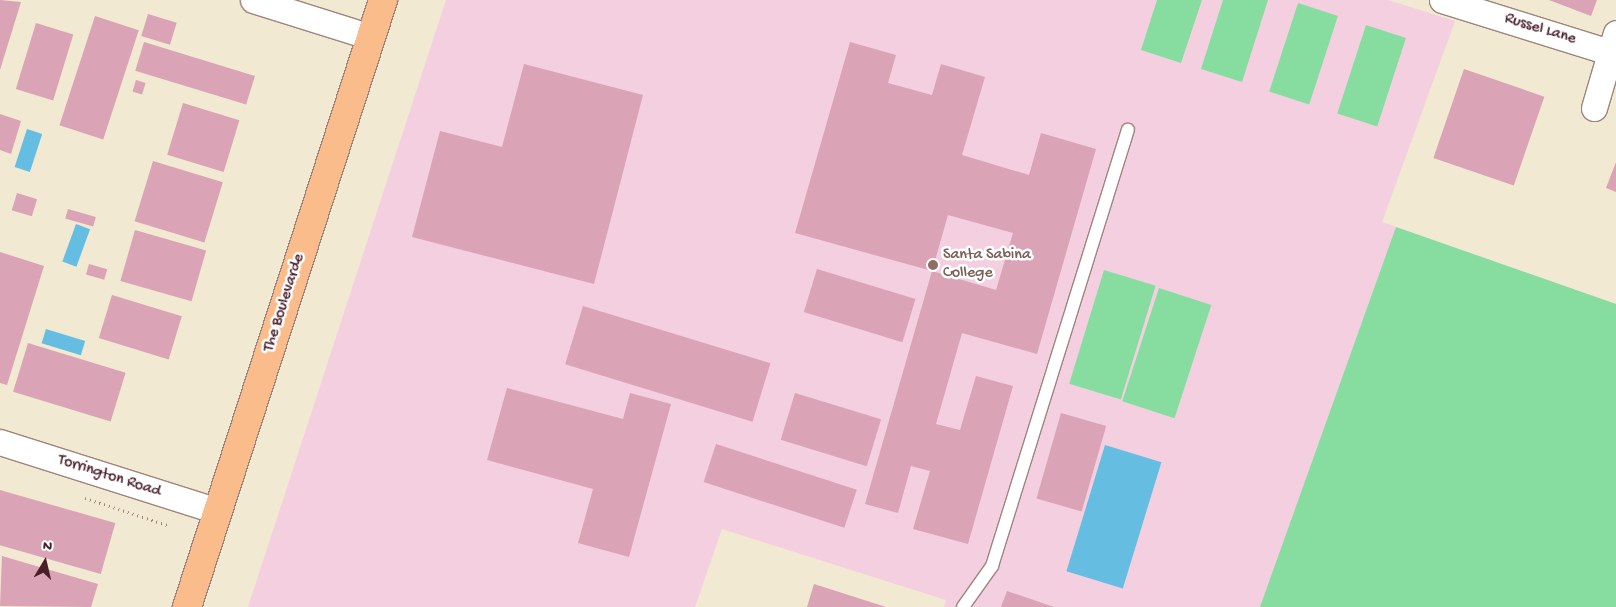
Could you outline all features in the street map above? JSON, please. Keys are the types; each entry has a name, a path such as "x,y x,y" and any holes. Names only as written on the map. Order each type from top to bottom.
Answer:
{"main road":[{"name":"The Boulevarde","path":"187,607 383,0"}],"street":[{"path":"253,0 371,37"},
{"name":"Russel Lane","path":"1442,0 1613,42 1594,108"},
{"name":"Torrington Road","path":"0,442 218,511"}],"lane":[{"path":"963,607 992,566 1128,130"}],"shaded area":[{"name":"Santa Sabina College","path":"446,0 1388,0 1455,21 1382,222 1616,304 1616,607 944,607 946,600 722,529 695,607 248,607"}],"green space":[{"path":"1157,0 1202,0 1181,63 1141,50"},
{"path":"1223,0 1268,0 1242,82 1201,69"},
{"path":"1298,3 1338,16 1309,104 1269,91"},
{"path":"1366,25 1406,38 1377,126 1337,113"},
{"path":"1396,227 1616,304 1616,607 1260,607"},
{"path":"1104,270 1156,286 1121,400 1069,384"},
{"path":"1159,288 1211,305 1175,418 1122,401"}],"water":[{"path":"27,129 42,134 30,172 15,167"},
{"path":"76,224 90,229 76,267 62,262"},
{"path":"46,329 85,341 81,355 42,343"},
{"path":"1105,445 1161,462 1123,588 1066,571"}],"building":[{"path":"0,0 21,2 0,70"},
{"path":"1549,0 1597,0 1591,16"},
{"path":"148,14 177,23 170,45 141,36"},
{"path":"95,16 139,30 103,140 59,125"},
{"path":"36,23 73,34 53,100 16,89"},
{"path":"144,42 255,76 246,105 135,71"},
{"path":"850,42 896,55 888,83 932,95 941,64 985,77 962,155 1029,175 1041,133 1096,149 1037,354 962,333 936,424 960,430 976,376 1013,386 968,544 913,529 930,471 911,466 898,513 865,504 932,271 795,233","holes":["948,215 1013,233 996,290 932,271"]},
{"path":"524,64 643,95 594,284 412,237 440,131 502,147"},
{"path":"1464,69 1544,97 1514,186 1433,158"},
{"path":"136,80 146,83 142,94 132,91"},
{"path":"183,103 239,120 224,172 167,155"},
{"path":"0,114 21,121 11,154 0,150"},
{"path":"153,161 223,182 204,243 135,221"},
{"path":"1616,162 1616,192 1606,188"},
{"path":"17,193 37,199 32,216 12,210"},
{"path":"68,209 96,217 93,227 65,219"},
{"path":"135,230 206,250 192,301 120,281"},
{"path":"0,252 44,266 7,385 0,383"},
{"path":"89,264 107,269 104,280 86,275"},
{"path":"817,269 915,299 902,342 804,312"},
{"path":"112,295 182,316 169,359 99,338"},
{"path":"583,306 770,363 753,422 565,364"},
{"path":"28,343 126,373 111,422 13,392"},
{"path":"507,388 623,419 630,393 671,404 629,557 578,543 593,489 487,460"},
{"path":"795,393 881,419 867,466 781,440"},
{"path":"1061,413 1106,426 1082,512 1036,499"},
{"path":"716,444 857,490 844,528 704,482"},
{"path":"0,490 115,523 101,574 0,545"},
{"path":"2,556 98,584 91,607 0,606"},
{"path":"814,584 886,607 807,607"},
{"path":"1007,591 1054,607 1001,607"}],"place":[{"name":"Santa Sabina College","path":"933,265"}]}
